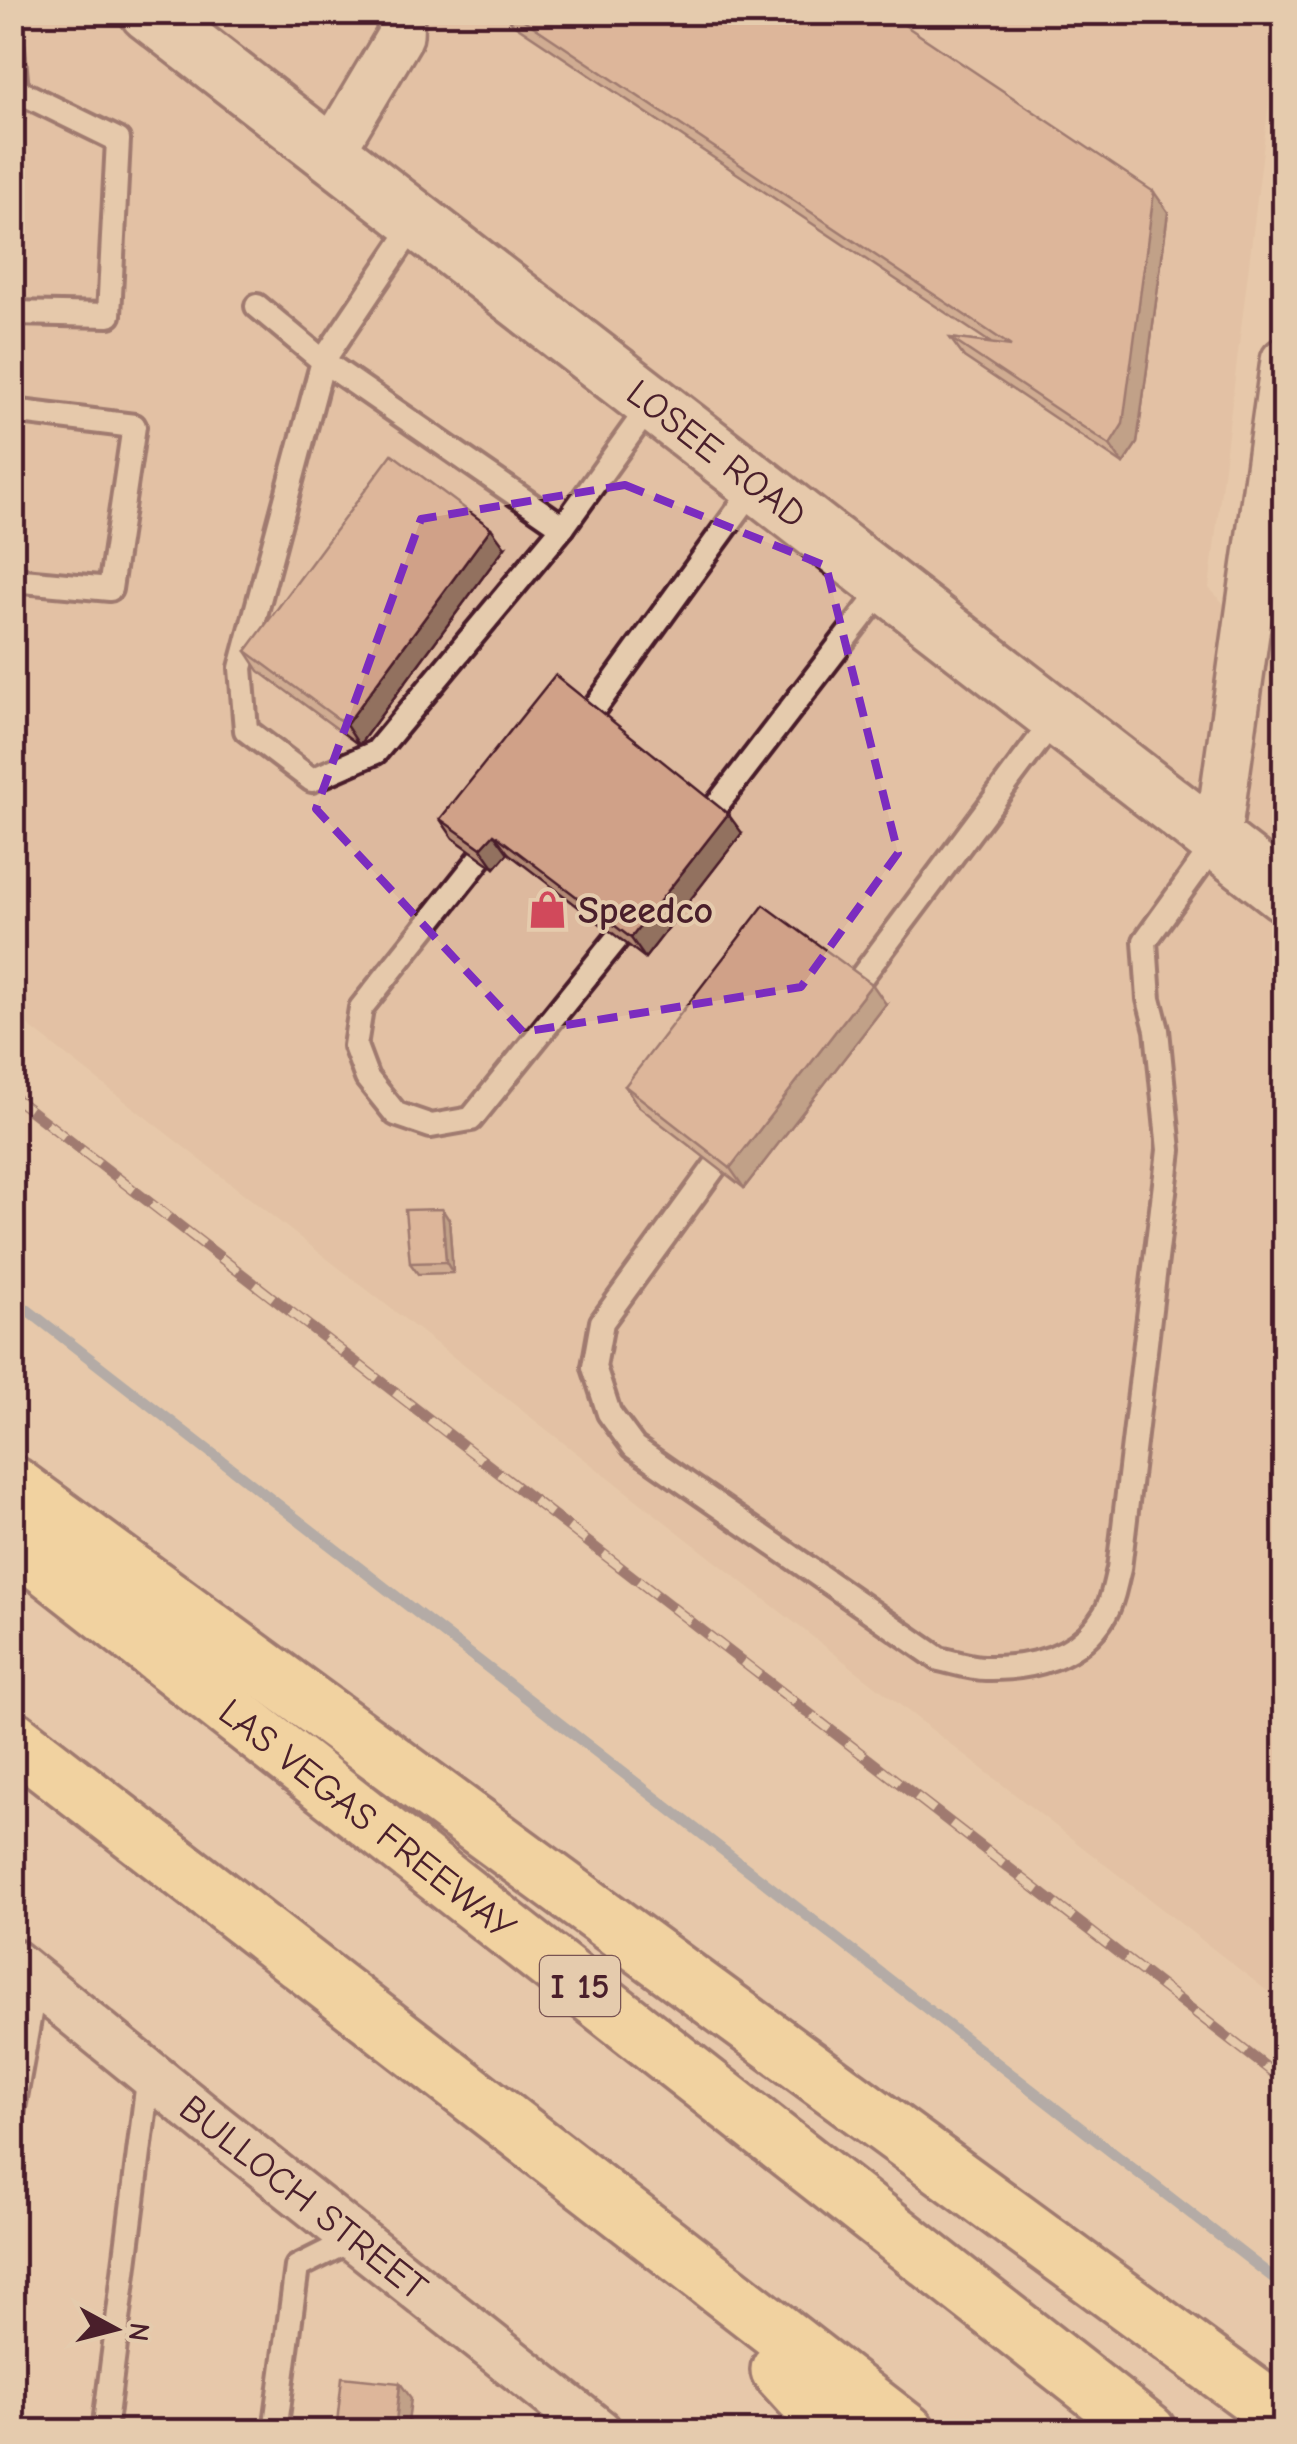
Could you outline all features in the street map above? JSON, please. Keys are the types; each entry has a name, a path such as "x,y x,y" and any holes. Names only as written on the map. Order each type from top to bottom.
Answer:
{"highway":[{"path":"12,1484 1284,2418"},
{"name":"LAS VEGAS FREEWAY","path":"12,1540 1148,2432"},
{"path":"12,1738 907,2432"},
{"path":"662,2242 800,2394 842,2432"}],"main road":[{"name":"LOSEE ROAD","path":"148,12 1284,893"}],"street":[{"path":"330,154 400,36 402,12"},
{"path":"1217,842 1284,361"},
{"name":"BULLOCH STREET","path":"24,1971 600,2432"}],"lane":[{"path":"12,48 16,90 12,114"},
{"path":"12,313 109,315 118,140 16,90"},
{"path":"417,221 323,361 240,668 246,730 312,780 376,752 562,527 652,403"},
{"path":"257,306 323,361 562,527"},
{"path":"12,411 134,426 110,589 12,580"},
{"path":"590,712 757,484"},
{"path":"712,810 886,585"},
{"path":"857,983 1056,717"},
{"path":"715,1166 602,1322 594,1367 609,1413 634,1447 939,1659 982,1668 1032,1665 1074,1648 1107,1612 1119,1569 1169,1150 1145,941 1217,842"},
{"path":"481,858 360,1008 355,1046 367,1078 396,1114 431,1126 471,1119 618,937"},
{"path":"12,2114 24,1971"},
{"path":"104,2432 149,2073"},
{"path":"275,2432 297,2267 355,2238"}],"highlighted area":[{"path":"625,485 826,566 898,853 801,987 523,1032 316,809 421,519"}],"shaded area":[{"path":"12,13 1280,13 1209,588 1284,667 1284,2004 13,1014"}],"building":[{"path":"512,12 885,12 1154,192 1123,424 1110,445 950,338 1011,346"},
{"path":"392,454 491,528 346,725 246,651"},
{"path":"555,675 728,814 631,938 494,834 481,848 440,819"},
{"path":"764,905 872,984 730,1168 625,1086"},
{"path":"442,1209 446,1262 410,1263 405,1210"},
{"path":"342,2377 400,2383 395,2432 336,2432"}],"waterway":[{"path":"12,1298 1284,2286"}],"railway":[{"path":"12,1096 1284,2081"}],"place":[{"name":"Speedco","path":"548,910"}]}
